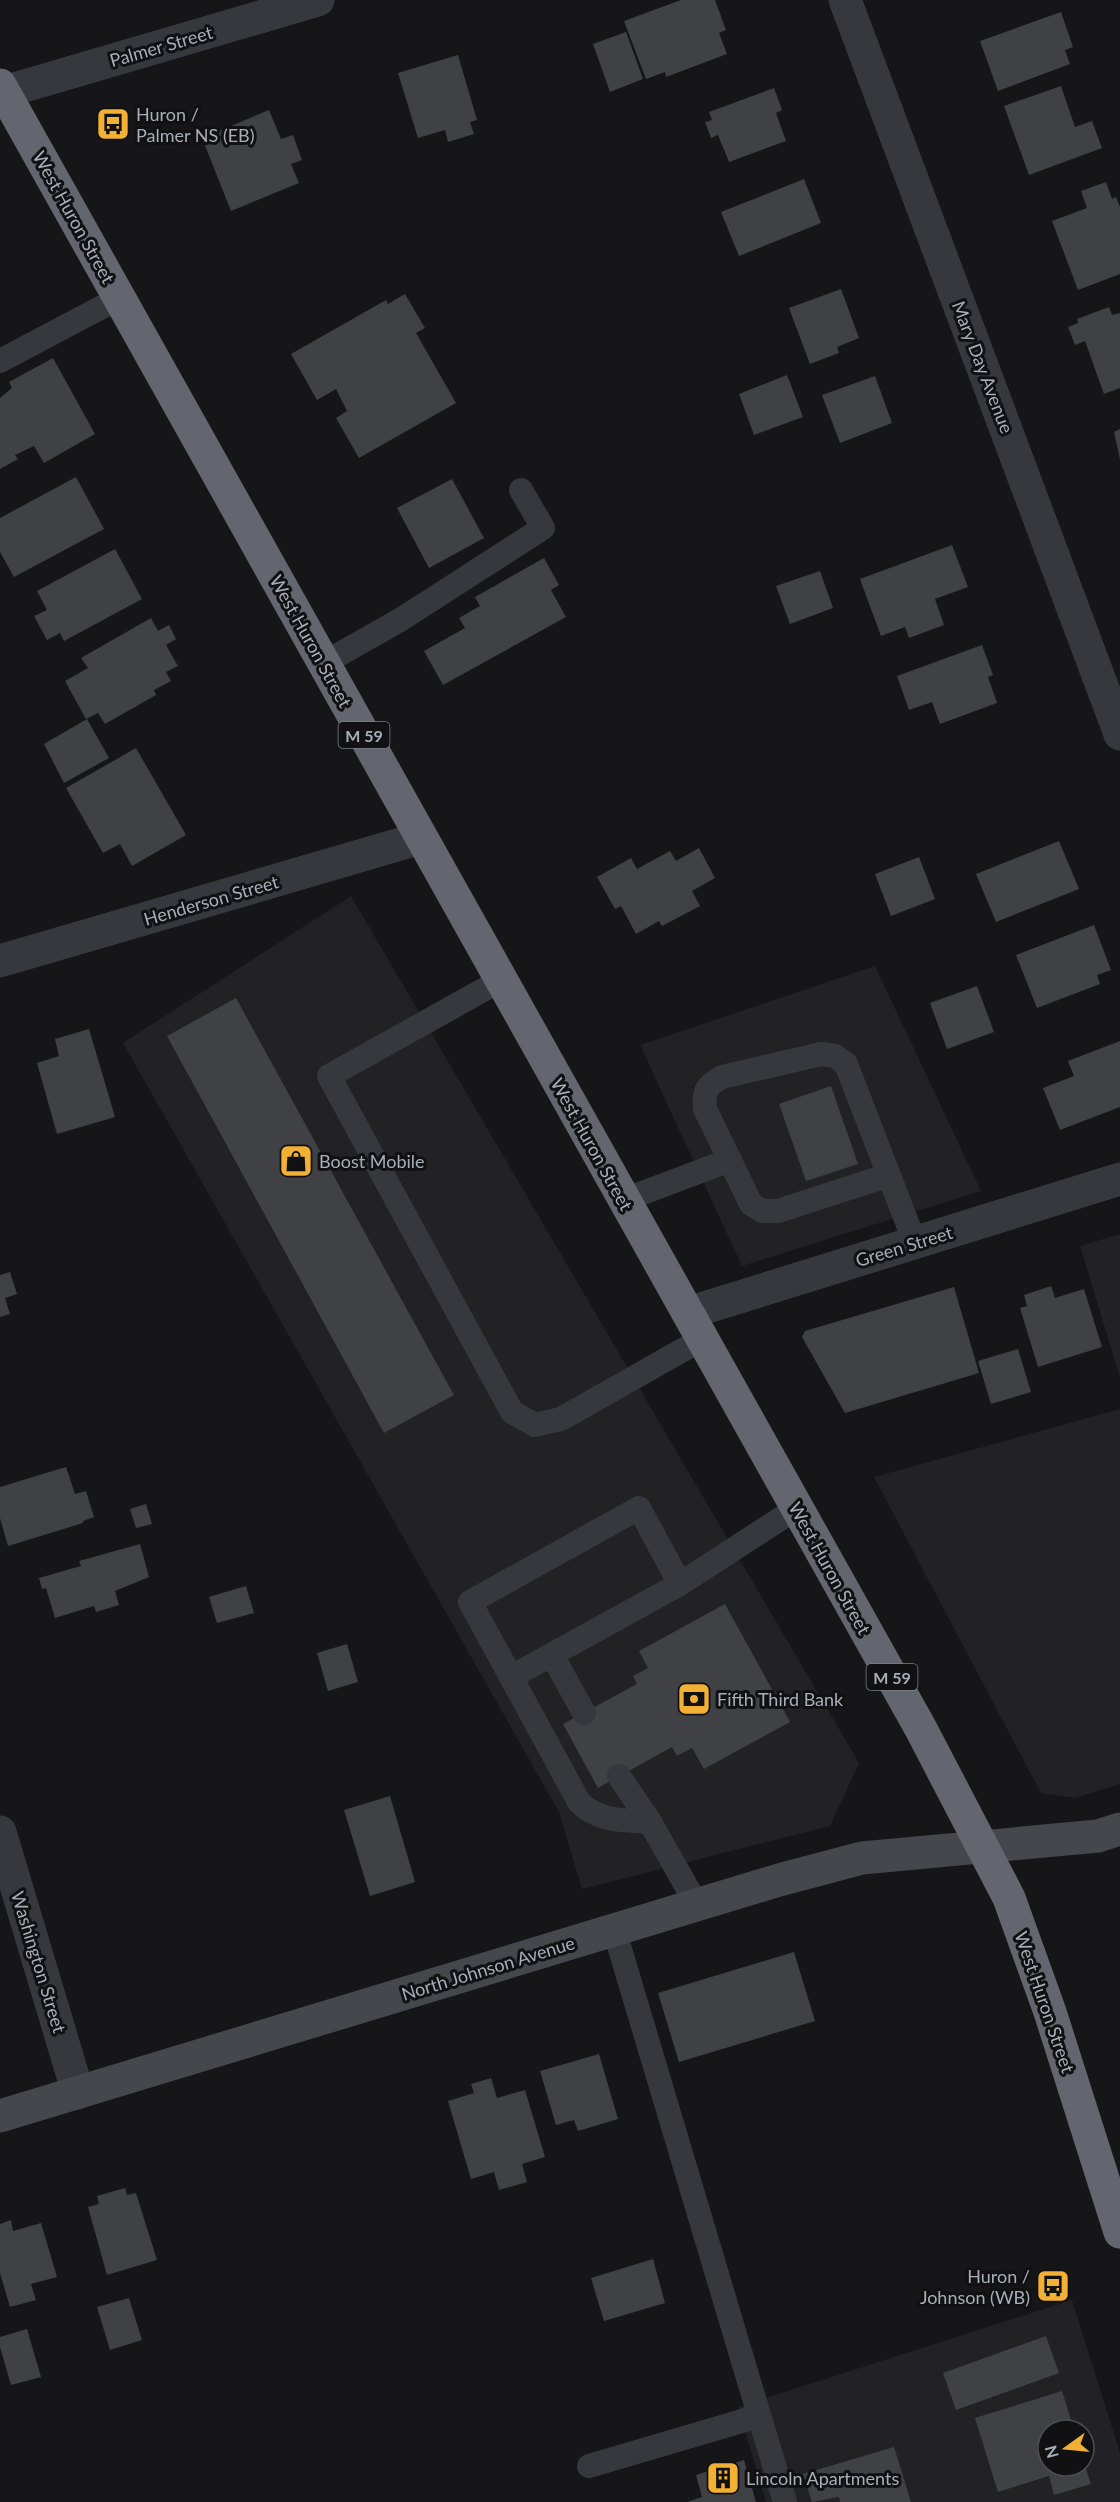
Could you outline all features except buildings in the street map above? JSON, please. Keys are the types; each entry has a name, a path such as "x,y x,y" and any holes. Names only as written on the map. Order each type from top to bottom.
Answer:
{"highway":[{"name":"West Huron Street","path":"2,88 921,1729 983,1847 1009,1898 1031,1959 1120,2232"}],"street":[{"name":"Palmer Street","path":"2,88 318,0"},
{"name":"Mary Day Avenue","path":"845,0 1120,734"},
{"name":"Henderson Street","path":"0,961 421,838"},
{"name":"Green Street","path":"695,1326 915,1243 1120,1179"},
{"name":"North Johnson Avenue","path":"0,2116 614,1929 862,1858 1098,1836 1120,1829"},
{"name":"Washington Street","path":"0,1832 78,2093"}],"lane":[{"path":"0,361 119,298"},
{"path":"324,663 400,620 543,528 521,490"},
{"path":"501,980 329,1076 512,1412 535,1425 561,1419 695,1326"},
{"path":"889,1175 778,1211 762,1211 752,1204 730,1160 705,1108 704,1094 710,1083 722,1077 821,1054 835,1056 846,1064 889,1175 915,1243"},
{"path":"624,1200 730,1160"},
{"path":"650,1822 607,1819 591,1814 579,1802 470,1602 639,1508 680,1584"},
{"path":"511,1677 680,1584 797,1508"},
{"path":"552,1655 584,1713"},
{"path":"619,1776 650,1822 697,1905"},
{"path":"614,1929 785,2502"},
{"path":"589,2466 759,2416"}],"shaded area":[{"path":"351,896 859,1763 830,1826 582,1889 559,1812 123,1043"},
{"path":"875,966 981,1191 742,1266 640,1045"},
{"path":"1120,1234 1120,1377 1080,1246"},
{"path":"1120,1409 1120,1784 1075,1798 1041,1793 874,1477"},
{"path":"1072,2300 1120,2453 1120,2502 766,2502 738,2407"}],"place":[{"name":"Huron / Palmer NS (EB)","path":"113,124"},
{"name":"Boost Mobile","path":"296,1161"},
{"name":"Fifth Third Bank","path":"694,1699"},
{"name":"Huron / Johnson (WB)","path":"1053,2286"},
{"name":"Lincoln Apartments","path":"723,2478"}]}
